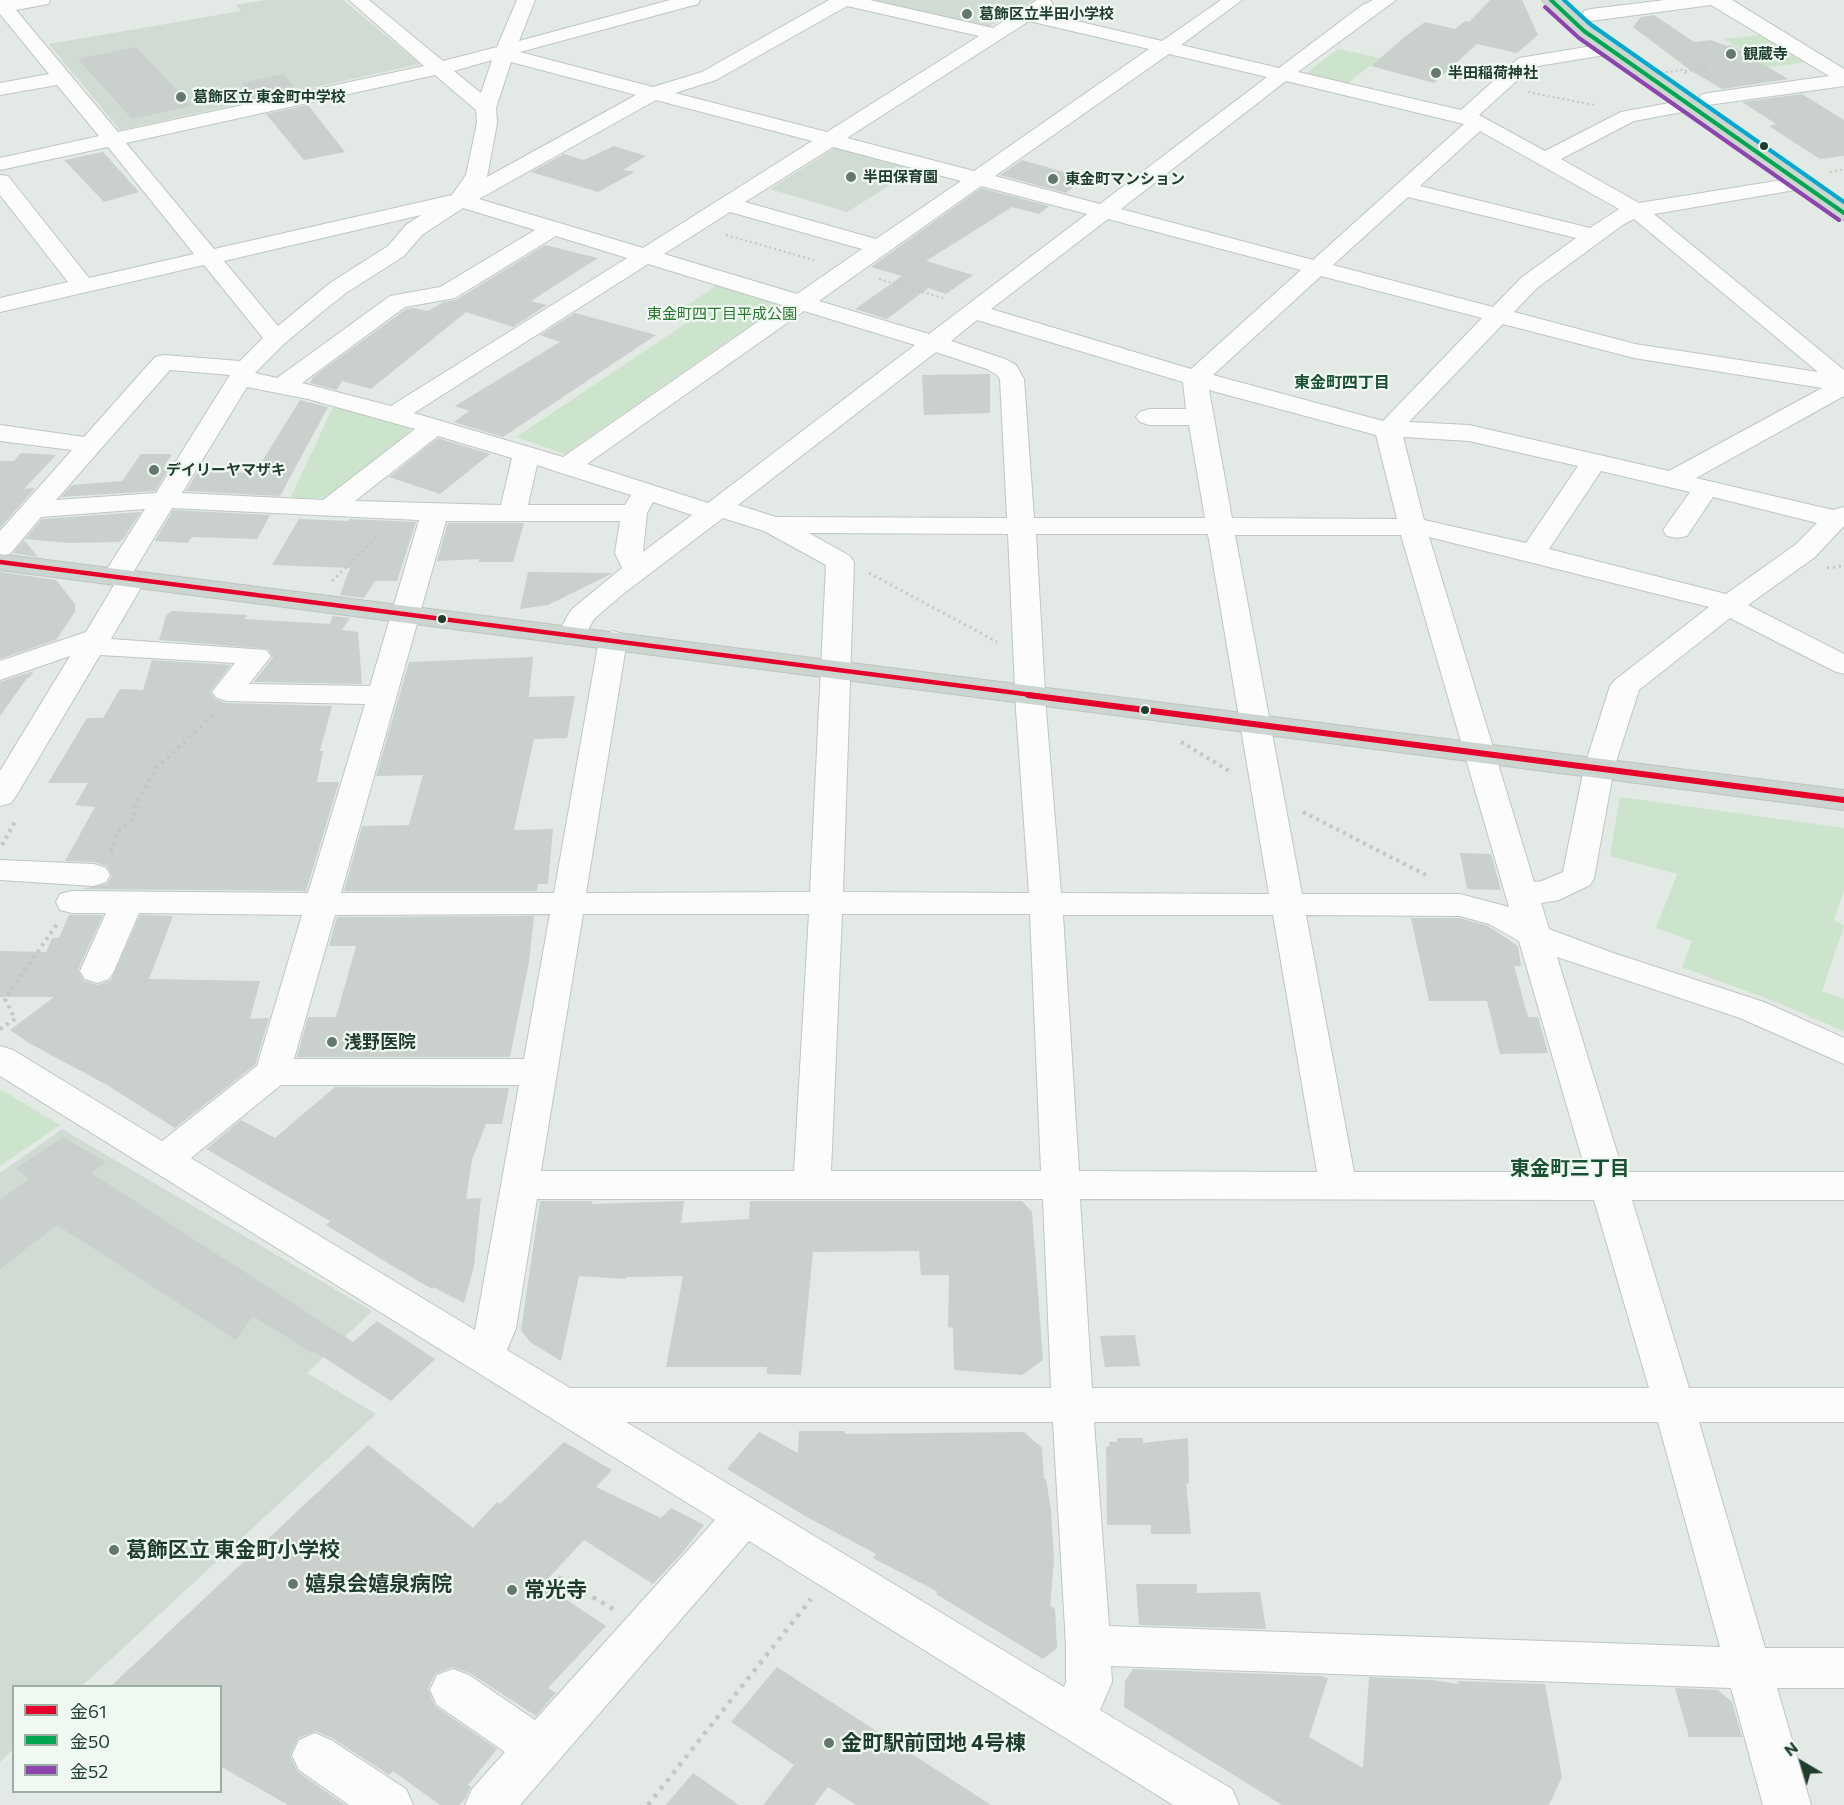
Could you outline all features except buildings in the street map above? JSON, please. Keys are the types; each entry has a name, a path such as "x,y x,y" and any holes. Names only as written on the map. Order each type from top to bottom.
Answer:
{"main road":[{"path":"1551,0 1584,31 1610,49 1844,191"},
{"path":"1584,7 1801,183 1844,213"},
{"path":"0,562 1256,722 1844,800"}],"street":[{"path":"1,5 41,0"},
{"path":"358,0 486,108"},
{"path":"460,200 477,175 487,123 486,108 504,52 526,0"},
{"path":"0,164 441,68 691,0"},
{"path":"0,796 95,642 163,500 243,373 276,339 338,288 396,251 414,230 460,200 654,93 710,76 845,0 994,34"},
{"path":"394,415 1050,0"},
{"path":"567,466 878,246 1233,0"},
{"path":"572,634 582,615 637,570 1368,10 1387,0"},
{"path":"1584,7 1712,0 1725,4 1844,79"},
{"path":"1,5 276,339"},
{"path":"1026,15 1472,119 1547,158 1636,210 1844,384"},
{"path":"1195,378 1404,189 1472,119 1500,86 1526,62 1610,49"},
{"path":"504,52 1634,351 1844,384"},
{"path":"0,88 61,78"},
{"path":"1547,158 1618,120 1639,114 1844,79"},
{"path":"0,181 83,286"},
{"path":"1389,429 1529,283 1616,219 1636,210 1801,183"},
{"path":"1404,189 1593,235"},
{"path":"0,305 460,200 934,343 996,364 1007,370 1012,379 1023,525 1030,693 1046,905 1088,1645 1089,1682 1074,1718"},
{"path":"727,204 878,246"},
{"path":"338,288 398,301 447,293 554,228"},
{"path":"281,386 398,301"},
{"path":"976,312 1195,378 1389,429 1469,433 1705,489 1840,517"},
{"path":"0,548 164,362 243,373 281,386 394,415 567,466 640,502"},
{"path":"1195,378 1200,417 1338,1186"},
{"path":"1673,480 1844,384"},
{"path":"1149,417 1200,417"},
{"path":"329,508 434,427"},
{"path":"1389,429 1412,527 1609,1185 1788,1805"},
{"path":"0,433 90,445"},
{"path":"513,512 526,454"},
{"path":"1533,553 1594,462"},
{"path":"1677,530 1705,489"},
{"path":"34,510 163,500 435,513 513,512 640,502 716,510 774,525 1412,527 1438,530 1533,553 1729,605 1844,665"},
{"path":"637,570 629,553 640,502"},
{"path":"165,1159 273,1072 435,513"},
{"path":"1522,892 1548,892 1578,878 1599,768 1625,686 1729,605 1805,551 1840,517"},
{"path":"774,525 840,562 812,1185"},
{"path":"484,1356 495,1333 613,640"},
{"path":"0,671 95,642 256,656 227,693 383,695"},
{"path":"0,870 94,875"},
{"path":"72,902 1460,905 1501,916 1535,936 1601,961 1752,1010 1844,1052"},
{"path":"97,971 127,902"},
{"path":"0,1059 1215,1805"},
{"path":"273,1072 541,1072"},
{"path":"521,1185 1844,1186"},
{"path":"562,1405 1844,1404"},
{"path":"489,1805 745,1516"},
{"path":"1088,1645 1747,1668 1844,1668"},
{"path":"453,1690 539,1749"},
{"path":"315,1755 390,1805"}],"path":[{"path":"1638,81 1633,76 1707,68 1700,63"},
{"path":"1459,78 1639,114"},
{"path":"328,586 338,573 387,528 393,511"},
{"path":"840,562 851,563 1030,659"},
{"path":"1172,737 1268,793 1433,879"},
{"path":"558,1577 616,1611"},
{"path":"648,1805 812,1598"}],"shaded area":[{"name":"葛飾区立 東金町中学校","path":"266,0 343,0 420,64 120,130 49,44 241,11 236,5"},
{"name":"葛飾区立半田小学校","path":"866,0 1033,0 988,27"},
{"path":"835,148 844,148 918,168 847,212 770,189"},
{"name":"葛飾区立 東金町小学校","path":"62,1129 372,1311 307,1373 376,1414 83,1685 12,1685 12,1750 0,1762 0,1173"}],"green space":[{"path":"1762,35 1807,62 1768,67 1724,39"},
{"path":"1338,49 1380,58 1348,83 1306,73"},
{"name":"東金町四丁目平成公園","path":"719,284 783,303 565,454 516,437 691,320 674,314"},
{"path":"333,407 411,428 397,447 325,498 290,499"},
{"path":"1620,797 1844,828 1844,890 1834,920 1844,926 1822,991 1844,999 1844,1031 1776,1002 1682,967 1692,941 1656,928 1677,874 1610,856"},
{"path":"0,1089 60,1125 0,1166"}],"transit line":[{"name":"金50","path":"1551,0 1584,31 1844,213"},
{"path":"1564,0 1590,24 1844,202"},
{"name":"金52","path":"1545,7 1579,38 1839,220"},
{"name":"金61","path":"0,562 1844,800"}],"place":[{"name":"葛飾区立半田小学校","path":"967,14"},
{"name":"観蔵寺","path":"1731,54"},
{"name":"半田稲荷神社","path":"1436,73"},
{"name":"葛飾区立 東金町中学校","path":"181,97"},
{"name":"半田保育園","path":"851,177"},
{"name":"東金町マンション","path":"1053,179"},
{"name":"デイリーヤマザキ","path":"154,470"},
{"name":"浅野医院","path":"332,1042"},
{"name":"葛飾区立 東金町小学校","path":"114,1550"},
{"name":"嬉泉会嬉泉病院","path":"293,1584"},
{"name":"常光寺","path":"512,1590"},
{"name":"金町駅前団地 4号棟","path":"829,1743"}],"district":[{"name":"東金町四丁目","path":"1342,383"},
{"name":"東金町三丁目","path":"1570,1168"}]}
